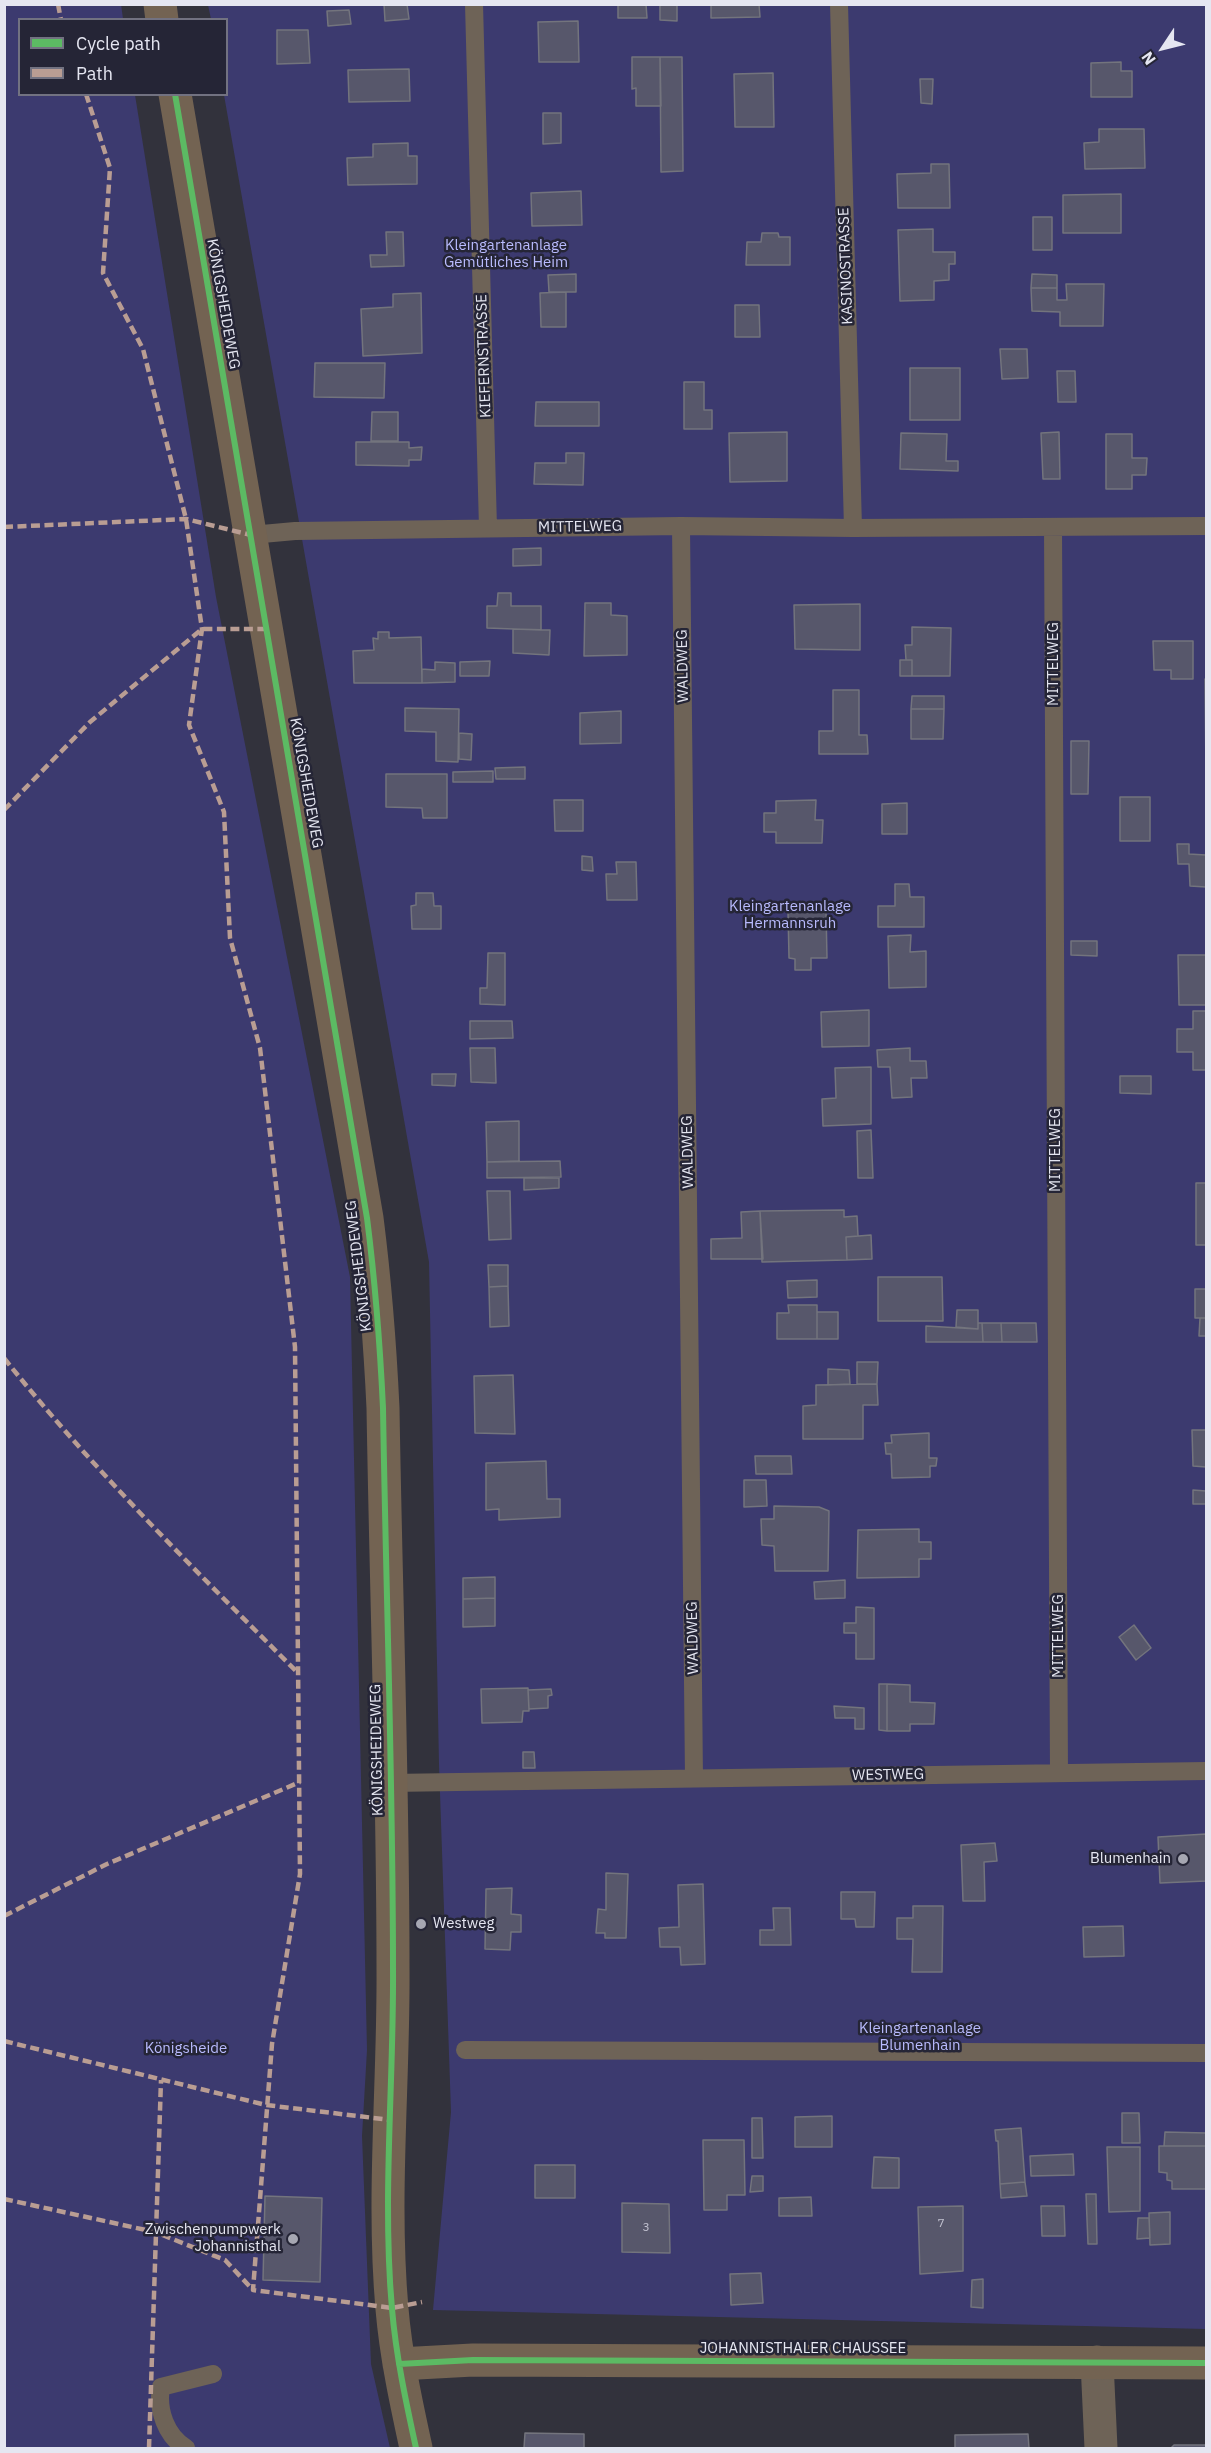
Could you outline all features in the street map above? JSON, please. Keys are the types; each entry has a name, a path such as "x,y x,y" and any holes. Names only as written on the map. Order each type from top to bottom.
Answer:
{"street":[{"name":"KÖNIGSHEIDEWEG","path":"175,96 365,1206 375,1281 383,1407 390,1783 394,2049 389,2219 392,2308 399,2364 416,2448"},
{"name":"JOHANNISTHALER CHAUSSEE","path":"399,2364 473,2360 1206,2363"},
{"path":"1097,2362 1101,2448"}],"lane":[{"name":"KIEFERNSTRASSE","path":"474,4 488,528"},
{"name":"KASINOSTRASSE","path":"839,4 853,528"},
{"name":"MITTELWEG","path":"251,535 295,531 681,526 853,528 1206,526"},
{"name":"WALDWEG","path":"681,526 694,1778"},
{"name":"MITTELWEG","path":"1053,527 1059,1772"},
{"name":"WESTWEG","path":"390,1783 1206,1771"},
{"path":"465,2050 1206,2053"},
{"path":"186,2448 177,2443 162,2417 158,2402 161,2387 213,2374"}],"green space":[{"name":"Königsheide","path":"121,4 123,18 18,18 18,96 135,96 216,597 350,1277 367,2050 362,2136 371,2364 390,2448 5,2448 4,5"},
{"path":"208,5 1206,5 1206,2329 433,2310 451,2112 439,1764 429,1262 224,96 228,96 228,18 211,18"}],"building":[{"path":"384,4 407,4 409,19 385,21"},
{"path":"618,4 646,4 647,18 618,18"},
{"path":"660,4 677,4 677,21 660,20"},
{"path":"711,4 759,4 760,17 711,18"},
{"path":"349,10 351,24 328,26 327,11"},
{"path":"578,21 579,62 539,62 538,22"},
{"path":"277,30 308,30 310,63 277,64"},
{"path":"632,57 660,57 661,106 636,106 636,88 632,89"},
{"path":"660,57 682,57 683,171 661,172"},
{"path":"1121,62 1121,71 1132,71 1132,97 1091,97 1091,63"},
{"path":"409,69 410,101 349,102 348,70"},
{"path":"773,73 774,127 735,127 734,74"},
{"path":"920,79 933,79 932,104 921,103"},
{"path":"543,113 561,113 561,143 543,144"},
{"path":"1099,129 1144,129 1145,168 1085,169 1084,143 1099,142"},
{"path":"408,143 408,156 417,156 417,184 348,185 347,158 373,157 373,144"},
{"path":"931,164 949,164 950,208 898,208 897,174 931,173"},
{"path":"581,191 582,225 532,226 531,193"},
{"path":"1121,194 1121,233 1063,233 1063,195"},
{"path":"1033,217 1052,217 1052,250 1033,250"},
{"path":"933,229 933,252 955,252 955,264 949,264 949,280 934,281 934,300 900,301 898,230"},
{"path":"386,232 403,232 404,266 371,267 370,255 387,255"},
{"path":"762,233 778,233 779,237 790,237 790,265 746,265 747,242 761,242"},
{"path":"576,274 576,292 549,292 548,275"},
{"path":"1032,274 1057,275 1057,288 1031,288"},
{"path":"1066,284 1104,284 1103,326 1060,326 1060,312 1032,311 1031,288 1057,288 1057,300 1067,300"},
{"path":"566,292 566,327 541,327 540,293"},
{"path":"421,293 422,353 363,356 361,309 393,307 393,294"},
{"path":"735,305 759,305 760,337 735,337"},
{"path":"1000,349 1027,349 1028,378 1002,379"},
{"path":"315,363 385,363 384,398 314,397"},
{"path":"910,368 960,368 960,420 910,420"},
{"path":"1057,371 1075,371 1076,402 1058,402"},
{"path":"684,382 704,382 704,410 712,410 712,429 684,429"},
{"path":"536,402 599,402 599,426 535,426"},
{"path":"372,412 398,412 398,441 371,441"},
{"path":"787,432 787,481 730,482 729,433"},
{"path":"1059,432 1060,479 1043,479 1041,433"},
{"path":"901,433 947,434 946,461 958,461 958,471 900,469"},
{"path":"1106,434 1132,434 1132,458 1147,458 1146,475 1132,475 1132,489 1106,489"},
{"path":"356,442 409,442 409,448 422,447 421,460 409,460 409,466 356,465"},
{"path":"566,453 584,453 583,485 534,484 535,463 566,463"},
{"path":"541,548 541,565 513,566 513,549"},
{"path":"498,593 511,593 511,606 541,606 541,630 487,628 487,606 497,606"},
{"path":"585,603 611,603 611,615 627,616 627,655 584,656"},
{"path":"860,604 860,650 795,649 794,605"},
{"path":"912,627 951,628 950,676 912,676 912,660 906,660 905,645 912,645"},
{"path":"513,629 550,630 549,655 513,653"},
{"path":"378,632 389,632 389,638 421,637 422,683 354,683 353,651 374,650 373,638 378,639"},
{"path":"1153,641 1193,641 1193,679 1171,679 1171,670 1154,670"},
{"path":"900,660 912,660 912,676 900,676"},
{"path":"490,661 489,676 460,676 460,662"},
{"path":"435,662 455,663 455,682 422,683 422,669 435,670"},
{"path":"1205,679 1206,679 1206,776"},
{"path":"833,690 859,690 859,735 867,735 868,754 819,754 819,731 833,731"},
{"path":"912,696 944,696 944,709 911,709"},
{"path":"405,708 459,709 458,762 436,761 436,732 405,731"},
{"path":"911,709 944,709 943,739 911,739"},
{"path":"621,711 621,743 580,744 580,713"},
{"path":"459,733 472,734 471,760 459,759"},
{"path":"1071,741 1089,741 1088,794 1071,794"},
{"path":"525,767 525,779 496,779 495,768"},
{"path":"493,771 493,782 453,782 453,772"},
{"path":"386,774 447,774 447,818 423,818 422,808 386,807"},
{"path":"1120,797 1150,797 1150,841 1120,841"},
{"path":"554,800 583,800 583,831 555,831"},
{"path":"816,800 815,820 823,820 822,843 776,843 776,832 764,832 764,813 776,813 776,801"},
{"path":"907,803 907,834 882,834 882,804"},
{"path":"1177,844 1189,844 1189,854 1206,855 1206,887 1190,886 1189,864 1178,864"},
{"path":"582,856 592,857 593,871 582,870"},
{"path":"616,862 636,862 637,900 607,900 606,874 617,874"},
{"path":"895,884 909,884 910,897 924,897 924,927 878,927 878,906 895,906"},
{"path":"416,893 433,893 434,906 441,906 441,929 412,929 411,906 416,905"},
{"path":"826,911 827,958 811,958 811,970 795,970 795,959 789,958 788,912"},
{"path":"911,935 910,952 926,951 926,987 889,988 888,936"},
{"path":"1071,941 1097,941 1097,956 1071,955"},
{"path":"488,953 505,953 505,1005 480,1004 480,988 487,988"},
{"path":"1178,955 1206,955 1206,1005 1179,1005"},
{"path":"869,1010 869,1046 822,1047 821,1012"},
{"path":"1193,1011 1206,1011 1206,1070 1193,1070 1193,1052 1177,1052 1177,1029 1193,1029"},
{"path":"470,1021 512,1021 513,1038 470,1039"},
{"path":"470,1048 495,1048 496,1083 471,1082"},
{"path":"910,1048 910,1061 926,1061 927,1078 911,1078 912,1097 892,1098 890,1067 878,1067 877,1050"},
{"path":"871,1067 871,1124 823,1126 822,1099 836,1098 835,1068"},
{"path":"432,1074 456,1074 455,1086 432,1085"},
{"path":"1120,1076 1151,1076 1151,1094 1120,1093"},
{"path":"519,1121 519,1161 487,1162 486,1122"},
{"path":"871,1130 873,1178 858,1178 857,1131"},
{"path":"560,1161 561,1177 487,1178 487,1162"},
{"path":"524,1178 559,1178 559,1188 524,1190"},
{"path":"1196,1183 1206,1183 1206,1245 1196,1245"},
{"path":"487,1191 510,1191 511,1239 489,1240"},
{"path":"844,1210 844,1217 857,1216 858,1236 846,1237 847,1260 762,1262 760,1211"},
{"path":"760,1211 763,1259 711,1259 711,1239 742,1238 741,1212"},
{"path":"871,1235 872,1259 847,1260 846,1237"},
{"path":"488,1265 508,1265 508,1286 489,1287"},
{"path":"878,1277 942,1277 943,1321 878,1321"},
{"path":"817,1280 817,1297 788,1298 787,1281"},
{"path":"508,1286 509,1326 490,1327 489,1287"},
{"path":"1195,1289 1206,1289 1206,1318 1195,1318"},
{"path":"788,1305 817,1305 817,1339 777,1339 777,1313 789,1313"},
{"path":"957,1310 978,1310 978,1329 956,1327"},
{"path":"817,1312 838,1312 838,1339 817,1339"},
{"path":"1200,1318 1206,1318 1206,1336 1199,1336"},
{"path":"978,1323 982,1323 983,1342 926,1342 926,1326 978,1329"},
{"path":"982,1323 1001,1323 1002,1342 983,1342"},
{"path":"1001,1323 1036,1323 1037,1342 1002,1342"},
{"path":"857,1362 878,1362 877,1384 857,1384"},
{"path":"828,1369 849,1370 850,1384 828,1385"},
{"path":"513,1375 515,1434 475,1433 474,1376"},
{"path":"877,1384 878,1405 863,1405 863,1439 803,1439 803,1406 816,1405 816,1385"},
{"path":"1192,1430 1206,1430 1206,1467 1193,1466"},
{"path":"929,1433 929,1458 937,1458 936,1466 930,1466 930,1477 892,1478 891,1454 886,1454 885,1443 892,1443 891,1435"},
{"path":"755,1456 791,1456 792,1474 756,1474"},
{"path":"546,1461 547,1499 560,1499 560,1517 499,1520 499,1509 486,1510 486,1463"},
{"path":"744,1480 766,1480 767,1506 744,1507"},
{"path":"1193,1490 1206,1491 1206,1504 1193,1504"},
{"path":"774,1506 819,1507 829,1511 828,1571 775,1571 774,1546 762,1545 761,1519 774,1519"},
{"path":"919,1529 919,1542 931,1542 931,1559 919,1559 919,1577 857,1578 858,1530"},
{"path":"495,1577 495,1598 463,1599 463,1578"},
{"path":"845,1580 845,1598 815,1599 814,1582"},
{"path":"495,1598 495,1626 463,1627 463,1599"},
{"path":"856,1607 874,1608 874,1659 856,1659 856,1633 844,1633 844,1623 856,1623"},
{"path":"1134,1625 1151,1648 1136,1660 1119,1637"},
{"path":"879,1684 887,1684 887,1731 879,1730"},
{"path":"887,1684 910,1685 910,1702 935,1703 934,1724 910,1724 910,1731 887,1731"},
{"path":"528,1688 529,1711 523,1711 522,1722 482,1723 481,1689"},
{"path":"551,1689 552,1695 548,1696 548,1708 529,1709 528,1690"},
{"path":"834,1706 864,1708 864,1729 855,1729 855,1718 835,1718"},
{"path":"523,1752 534,1752 535,1768 523,1768"},
{"name":"Blumenhain","path":"1206,1834 1206,1881 1160,1883 1158,1837"},
{"path":"995,1843 997,1861 984,1862 985,1901 963,1901 961,1845"},
{"path":"606,1873 628,1874 626,1938 605,1938 605,1933 596,1933 598,1909 606,1910"},
{"path":"703,1884 705,1964 681,1965 680,1947 660,1947 659,1928 679,1927 678,1885"},
{"path":"512,1888 511,1914 521,1915 521,1932 511,1932 510,1950 485,1949 486,1889"},
{"path":"841,1892 875,1892 874,1927 856,1927 855,1919 841,1919"},
{"path":"913,1906 943,1906 942,1972 912,1972 913,1939 897,1939 897,1918 913,1918"},
{"path":"773,1908 790,1908 791,1945 760,1945 760,1930 774,1930"},
{"path":"1123,1926 1124,1956 1084,1957 1083,1927"},
{"path":"1122,2113 1139,2113 1140,2143 1122,2143"},
{"path":"832,2116 832,2147 795,2147 795,2117"},
{"path":"752,2118 762,2118 763,2158 752,2158"},
{"path":"1021,2128 1025,2182 1000,2184 998,2141 996,2141 995,2130"},
{"path":"1165,2132 1206,2133 1206,2146 1164,2146"},
{"path":"703,2140 744,2140 745,2195 727,2195 727,2210 704,2210"},
{"path":"1159,2146 1206,2146 1206,2189 1172,2189 1172,2181 1167,2180 1167,2173 1159,2172"},
{"path":"1107,2147 1140,2147 1140,2211 1109,2212"},
{"path":"1073,2154 1074,2175 1031,2176 1030,2156"},
{"path":"874,2157 899,2158 899,2188 872,2188"},
{"path":"535,2165 575,2165 575,2198 535,2198"},
{"path":"752,2176 763,2176 763,2191 750,2192"},
{"path":"1025,2182 1027,2196 1001,2198 1000,2184"},
{"path":"1086,2194 1096,2194 1097,2244 1088,2244"},
{"name":"Zwischenpumpwerk Johannisthal","path":"265,2196 322,2198 320,2282 263,2280"},
{"path":"811,2197 812,2216 779,2216 779,2198"},
{"path":"622,2203 669,2204 670,2253 622,2252"},
{"path":"963,2206 963,2271 920,2274 918,2207"},
{"path":"1041,2206 1064,2206 1065,2236 1042,2236"},
{"path":"1170,2212 1170,2244 1150,2245 1149,2213"},
{"path":"1138,2218 1149,2218 1150,2238 1137,2239"},
{"path":"761,2273 763,2303 731,2305 730,2274"},
{"path":"983,2279 983,2308 971,2307 972,2280"},
{"path":"525,2433 584,2434 584,2448 524,2448"},
{"path":"1028,2434 1029,2448 955,2448 955,2435"},
{"path":"1174,2445 1206,2445 1206,2448 1171,2448"}],"marked path":[{"path":"58,4 61,18"},
{"path":"87,96 110,168 103,273 143,349 186,519 202,629 189,725 224,812 230,938 260,1048 295,1347 300,1874 272,2044 253,2290 392,2308 422,2302"},
{"path":"4,527 186,519 251,535"},
{"path":"4,810 90,722 202,629 268,629"},
{"path":"4,1358 38,1400 110,1480 298,1673"},
{"path":"4,1916 107,1864 300,1782"},
{"path":"4,2041 266,2105 391,2120"},
{"path":"149,2448 161,2080"},
{"path":"4,2199 155,2232 225,2260 253,2290"}],"cycle path":[{"path":"175,96 367,1218 372,1265 383,1408 392,1828 393,2010 388,2181 389,2267 396,2344 416,2448"},
{"path":"399,2364 473,2360 1206,2363"}],"place":[{"name":"Blumenhain","path":"1183,1859"},
{"name":"Westweg","path":"421,1924"},
{"name":"Zwischenpumpwerk Johannisthal","path":"293,2239"}],"park label":[{"name":"Kleingartenanlage Gemütliches Heim","path":"506,254"},
{"name":"Kleingartenanlage Hermannsruh","path":"790,916"},
{"name":"Kleingartenanlage Blumenhain","path":"920,2038"}]}
